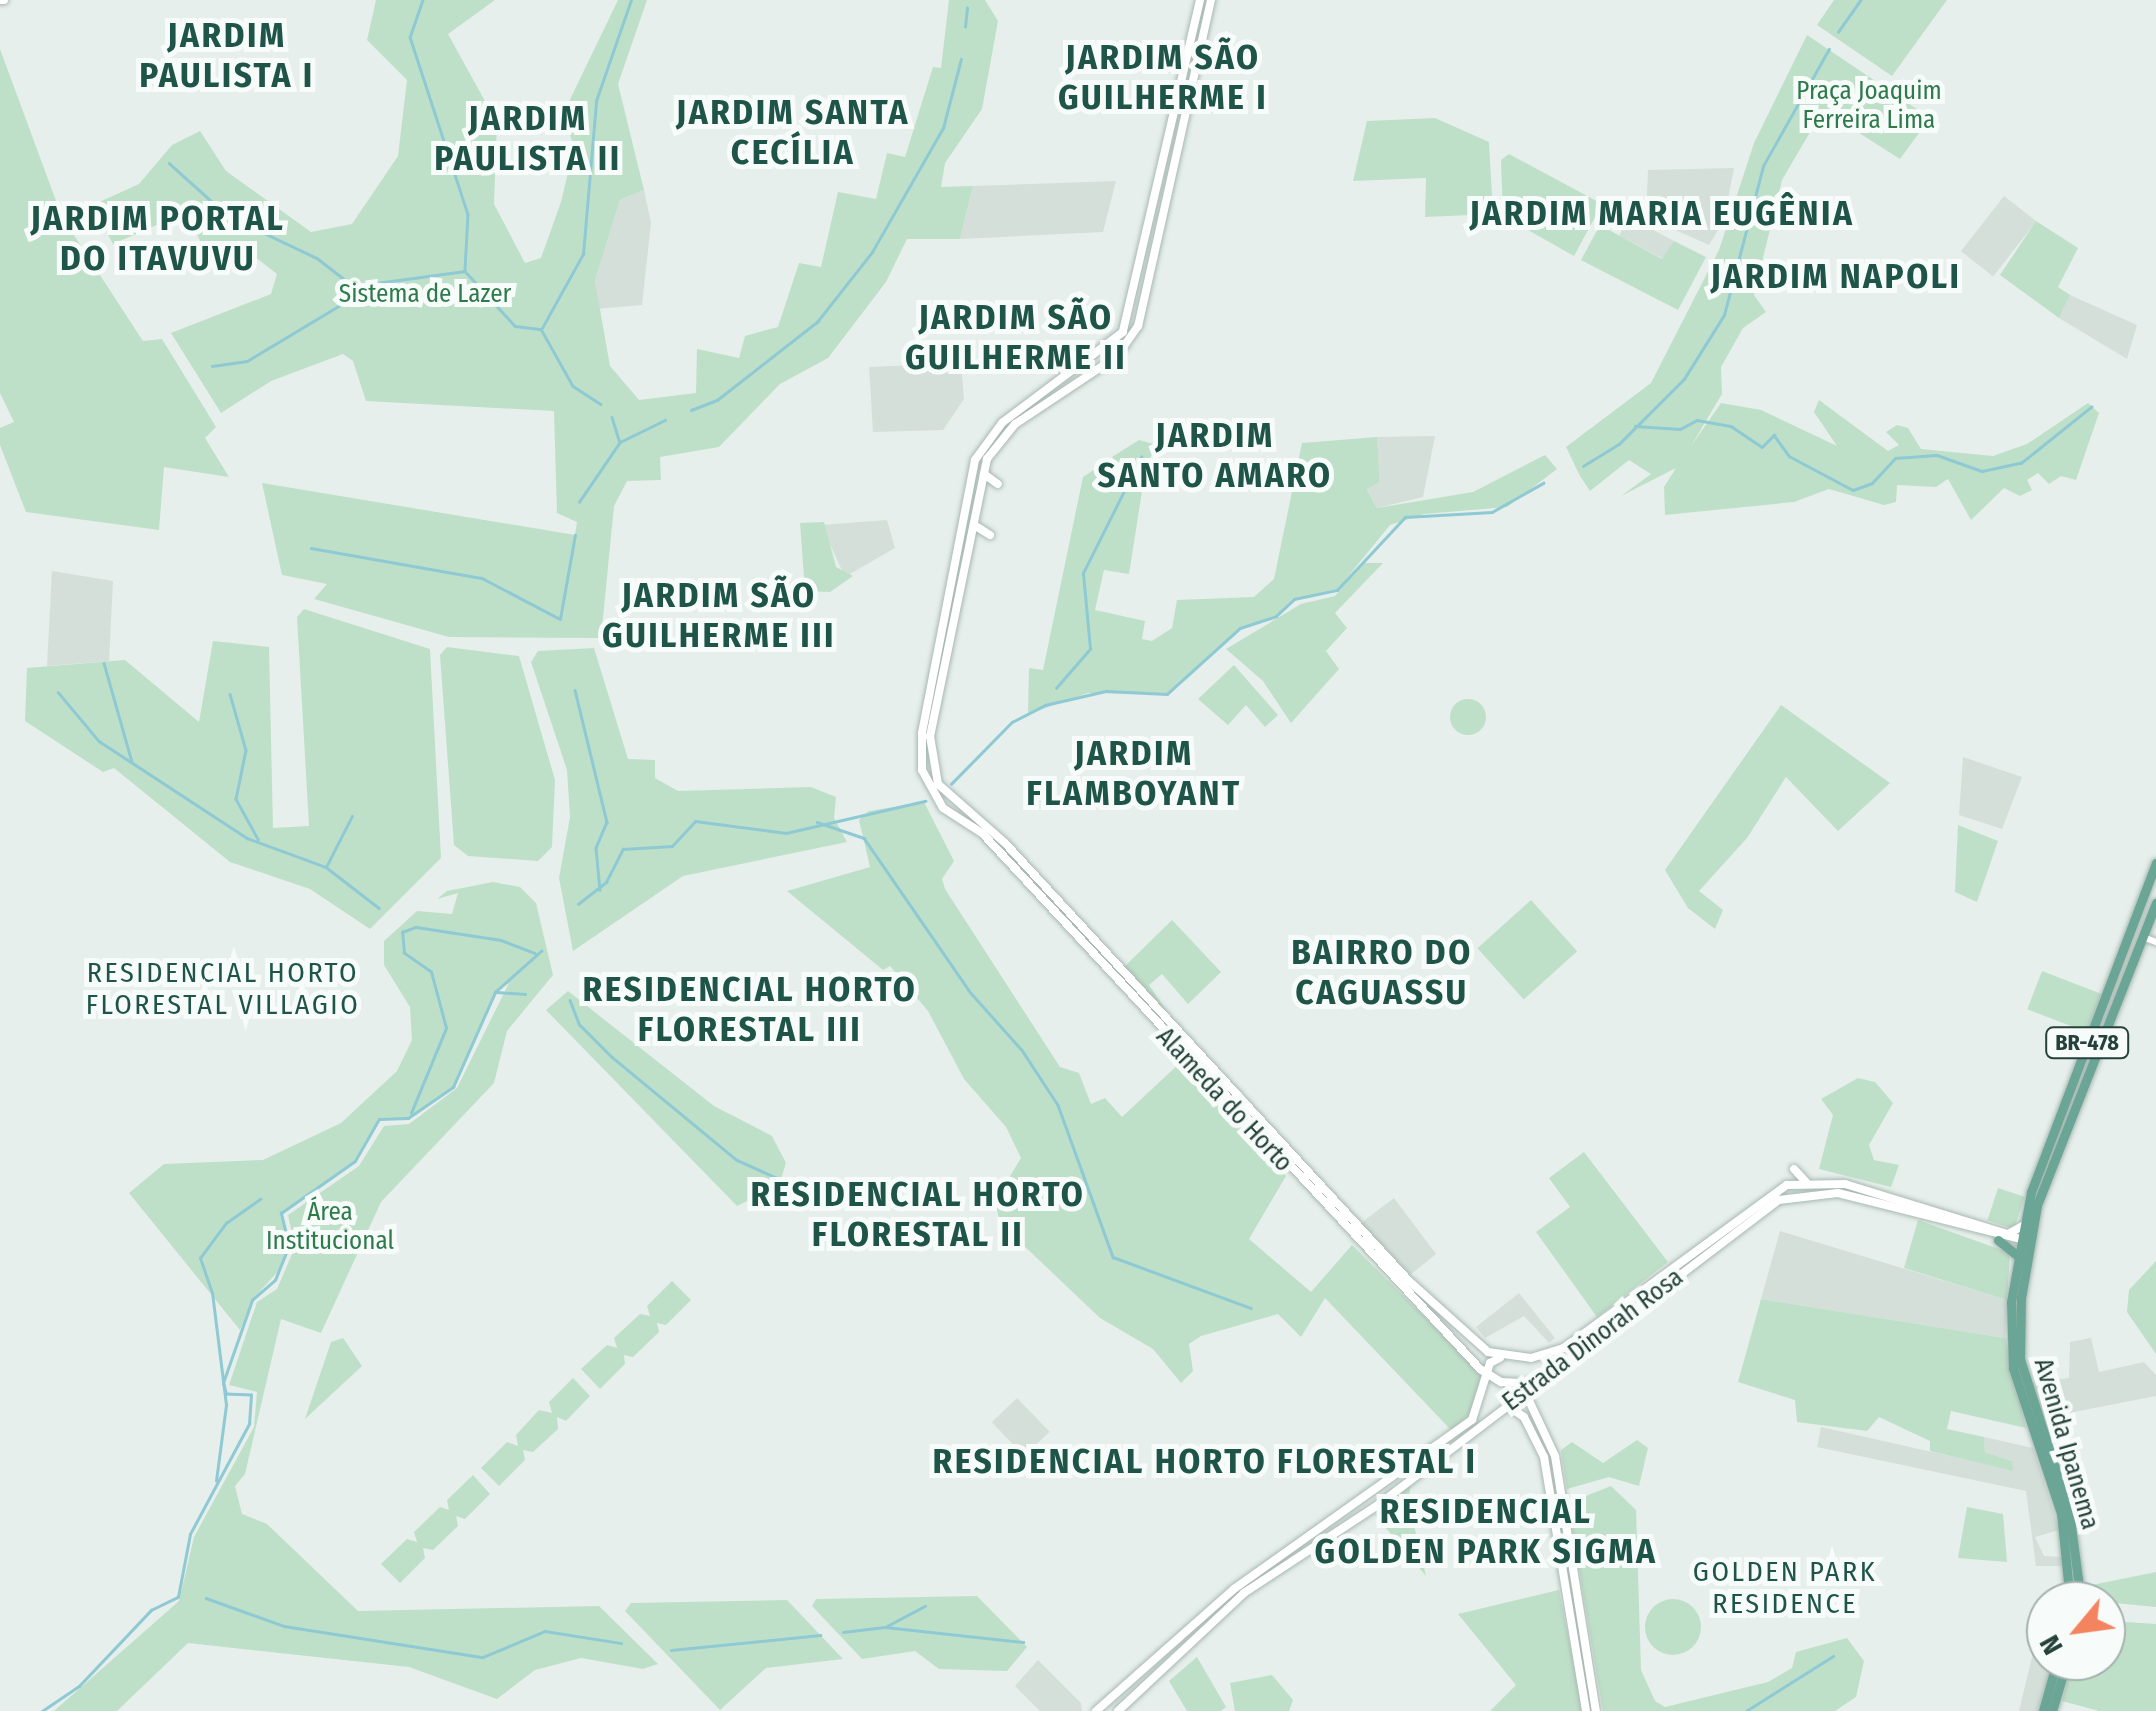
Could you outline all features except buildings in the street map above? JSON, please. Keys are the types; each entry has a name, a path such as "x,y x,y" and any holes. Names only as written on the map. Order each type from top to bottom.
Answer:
{"main road":[{"path":"980,493 968,494 990,434 1123,332 1200,0"},
{"path":"990,536 973,524 984,471 1004,434 1116,356 1138,326 1211,0"},
{"path":"984,471 998,484"},
{"name":"Alameda do Horto","path":"968,494 922,733 929,790 950,815 982,834 1149,1018 1487,1374"},
{"name":"Alameda do Horto","path":"973,524 930,736 938,784 1005,842 1170,1028 1456,1329 1505,1358"},
{"name":"Avenida Ipanema","path":"2079,1581 2078,1564 2020,1359 2028,1229 2135,902 2156,863"},
{"path":"2140,891 2156,904"},
{"path":"2135,902 2131,924 2142,936"},
{"name":"Avenida Ipanema","path":"2068,1581 2063,1522 2012,1368 2018,1256 2021,1240 2156,904"},
{"path":"1149,1018 1170,1028"},
{"path":"1794,1169 1806,1182"},
{"path":"1779,1200 1794,1184"},
{"name":"Estrada Dinorah Rosa","path":"1505,1358 1531,1358 1574,1341 1759,1200 1794,1184 1845,1184 2008,1234 2028,1229"},
{"name":"Estrada Dinorah Rosa","path":"1196,1631 1505,1408 1779,1200 1800,1194 1838,1193 1998,1240 2021,1240"},
{"path":"1998,1240 2018,1256"},
{"path":"1505,1358 1492,1359 1487,1374 1538,1382 1542,1368 1531,1358"},
{"name":"Estrada Dinorah Rosa","path":"1196,1631 1248,1578 1472,1420 1484,1397 1487,1374"},
{"path":"1526,1392 1550,1442 1586,1711"},
{"path":"1484,1397 1505,1408 1539,1443 1554,1494 1596,1711"},
{"path":"2042,1461 2044,1442"},
{"path":"2063,1522 2078,1564"},
{"path":"1246,1592 1248,1578"},
{"path":"1103,1710 1196,1631"},
{"path":"1118,1711 1196,1631"},
{"path":"2043,1711 2051,1681"},
{"path":"2052,1711 2061,1681"}],"street":[{"path":"2142,936 2156,942"}],"shaded area":[{"path":"1734,168 1724,220 1709,245 1646,217 1648,170"},
{"path":"1116,181 1103,232 960,239 973,186"},
{"path":"644,190 651,223 642,305 597,309 595,281 620,200"},
{"path":"2004,196 2036,221 1993,276 1961,251"},
{"path":"1629,217 1674,241 1664,259 1619,236"},
{"path":"2070,295 2137,325 2127,359 2059,318"},
{"path":"961,363 964,399 943,430 873,432 869,367"},
{"path":"1435,436 1423,497 1377,508 1367,488 1380,482 1377,437"},
{"path":"887,520 895,548 845,577 821,525"},
{"path":"52,571 113,581 109,661 47,666"},
{"path":"1963,757 2022,777 2002,829 1959,815"},
{"path":"1394,1198 1436,1254 1410,1275 1361,1223"},
{"path":"1780,1231 2007,1300 2005,1338 1761,1299"},
{"path":"1519,1293 1555,1338 1549,1343 1524,1316 1485,1338 1476,1327"},
{"path":"2091,1338 2099,1372 2144,1362 2156,1375 2156,1396 2043,1418 2031,1382 2069,1378 2070,1342"},
{"path":"1017,1398 1050,1432 1024,1456 992,1422"},
{"path":"1821,1427 2012,1470 2012,1461 1985,1452 1984,1437 2033,1448 2059,1530 2035,1537 2044,1556 2062,1557 2063,1566 2036,1566 2026,1491 1817,1447"},
{"path":"1038,1660 1081,1703 1082,1711 1040,1711 1015,1686"},
{"path":"2026,1681 2048,1681 2040,1711 2019,1711"}],"green space":[{"name":"Sistema de Lazer","path":"376,0 495,0 448,34 497,123 494,204 525,263 541,258 561,202 574,147 563,114 618,0 647,0 618,84 644,190 620,200 595,281 610,366 639,400 696,393 697,349 739,358 745,336 778,327 799,263 821,267 838,192 876,199 887,153 905,157 933,67 941,68 949,0 985,0 998,21 982,109 945,163 941,187 973,186 960,239 907,239 886,282 828,358 780,384 719,447 660,457 661,480 627,481 614,506 601,638 449,637 314,599 327,584 282,575 262,483 575,535 577,522 557,513 554,411 366,401 353,361 343,354 271,381 221,413 171,333 271,294 277,274 245,249 209,258 190,221 159,224 113,244 95,211 95,204 139,184 172,145 200,131 226,171 311,232 352,224 398,156 407,80 367,40"},
{"path":"1834,0 1947,0 1892,76 1817,25"},
{"name":"Praça Joaquim Ferreira Lima","path":"1807,35 1930,118 1900,159 1823,110 1782,180 1754,295 1766,312 1743,328 1721,367 1722,394 1691,446 1721,403 1761,410 1837,446 1814,412 1819,400 1888,451 1899,445 1886,432 1897,425 1908,428 1921,449 1993,456 2027,444 2088,403 2099,413 2076,480 2061,476 2049,484 2038,473 2027,480 2032,490 2020,496 2004,488 1971,520 1948,479 1936,487 1897,485 1896,502 1884,505 1829,489 1794,502 1665,515 1664,487 1676,468 1621,496 1651,474 1629,460 1590,491 1580,476 1566,447 1651,383 1719,250 1754,143"},
{"path":"0,49 62,217 143,341 162,339 216,427 205,438 229,477 164,467 159,530 26,512 0,445 0,428 14,422 0,393"},
{"path":"1435,118 1489,142 1493,214 1425,217 1426,178 1353,181 1367,121"},
{"path":"1509,154 1602,204 1574,256 1503,216 1501,160"},
{"path":"2036,221 2078,248 2058,287 2070,295 2059,318 2000,275"},
{"path":"1600,225 1662,259 1674,241 1706,257 1678,310 1581,260"},
{"path":"1377,437 1380,482 1367,489 1377,508 1473,492 1545,455 1557,469 1507,507 1424,514 1390,525 1337,590 1294,599 1276,616 1240,628 1167,694 1088,693 1028,714 1029,668 1043,670 1083,477 1100,466 1116,480 1125,475 1112,457 1139,440 1157,445 1146,466 1129,574 1104,570 1095,610 1145,621 1142,639 1152,641 1172,628 1177,600 1254,597 1274,579 1302,443"},
{"path":"824,522 836,567 853,576 830,592 805,591 800,523"},
{"path":"1363,563 1383,563 1335,613 1347,628 1326,651 1339,669 1291,723 1263,681 1226,649 1301,604 1335,596"},
{"path":"304,609 430,649 441,858 370,929 310,889 230,862 114,768 103,772 25,721 27,668 125,660 199,722 213,641 269,647 273,828 309,826 297,617"},
{"path":"447,647 519,656 555,780 552,847 538,861 468,856 454,845 440,655"},
{"path":"594,648 628,759 655,760 655,778 678,791 811,787 836,797 834,818 847,842 683,876 573,951 559,878 570,817 567,770 531,662 538,651"},
{"path":"1234,665 1278,715 1265,727 1246,705 1228,725 1198,699"},
{"path":"1468,699 1481,704 1486,717 1481,730 1468,735 1455,730 1450,717 1455,704"},
{"path":"1781,705 1890,783 1838,831 1786,777 1747,838 1699,891 1723,910 1715,929 1688,908 1665,870"},
{"path":"924,802 954,861 942,879 945,889 1060,1067 1079,1073 1091,1104 1105,1098 1122,1117 1182,1061 1286,1176 1249,1239 1311,1292 1352,1245 1481,1373 1475,1410 1451,1430 1325,1298 1301,1337 1278,1314 1201,1336 1189,1344 1193,1371 1181,1383 1153,1349 1100,1318 1000,1223 995,1201 1021,1158 1006,1127 964,1079 928,1011 890,966 883,970 787,891 870,867 859,820 869,811"},
{"path":"1958,825 1998,841 1977,902 1955,892"},
{"name":"Área Institucional","path":"493,882 520,887 536,903 553,975 507,1031 494,1083 381,1202 321,1333 281,1319 245,1474 235,1486 242,1514 267,1524 358,1611 599,1606 658,1664 643,1669 581,1658 535,1670 497,1699 409,1667 188,1643 117,1711 54,1711 179,1601 194,1537 254,1427 257,1392 229,1385 257,1302 277,1289 295,1247 288,1215 359,1166 384,1126 409,1124 457,1088 509,983 495,992 453,1087 408,1118 379,1118 355,1161 281,1213 289,1238 281,1268 252,1300 240,1330 129,1193 164,1164 263,1160 341,1123 397,1071 412,1040 410,1007 384,965 384,941 417,911 452,914 458,893 437,899 447,891"},
{"path":"1531,900 1577,951 1524,999 1477,948"},
{"path":"1172,920 1221,972 1188,1004 1162,974 1149,985 1172,1019 1123,968"},
{"path":"2042,971 2102,994 2087,1032 2027,1009"},
{"path":"568,991 714,1106 772,1136 786,1163 779,1185 737,1206 546,1010"},
{"path":"1858,1078 1875,1082 1893,1103 1869,1145 1874,1160 1899,1165 1891,1187 1819,1169 1833,1115 1821,1099"},
{"path":"1584,1152 1668,1262 1597,1317 1536,1232 1570,1207 1549,1178"},
{"path":"1998,1188 2025,1197 2014,1229 1987,1220"},
{"path":"1918,1220 2010,1253 2007,1300 1904,1268"},
{"path":"2156,1261 2156,1354 2127,1312 2129,1290"},
{"path":"672,1281 691,1300 666,1325 657,1323 659,1332 633,1357 624,1355 625,1364 600,1389 581,1369 607,1345 617,1348 614,1338 640,1314 650,1316 647,1306"},
{"path":"1761,1299 2005,1338 2026,1428 1951,1411 1947,1429 1984,1437 1985,1452 2012,1461 2013,1471 1930,1451 1930,1441 1879,1417 1867,1431 1797,1422 1795,1400 1738,1382"},
{"path":"343,1338 362,1366 305,1419 331,1342"},
{"path":"573,1378 590,1396 566,1421 557,1417 558,1429 533,1452 523,1450 525,1460 499,1486 481,1468 507,1442 518,1446 516,1435 539,1410 552,1413 549,1402"},
{"path":"1637,1440 1648,1448 1639,1486 1609,1477 1567,1489 1561,1450 1572,1442 1603,1463"},
{"path":"473,1475 490,1494 465,1519 456,1516 458,1526 433,1550 423,1548 425,1558 400,1583 381,1564 407,1539 417,1542 414,1532 440,1507 449,1510 447,1500"},
{"path":"1411,1485 1408,1500 1426,1576 1375,1515"},
{"path":"1611,1486 1636,1510 1641,1670 1655,1701 1665,1707 1768,1682 1792,1668 1796,1652 1847,1638 1864,1661 1856,1697 1835,1711 1603,1711 1568,1503"},
{"path":"1967,1507 2003,1514 2007,1562 1958,1558"},
{"path":"2156,1572 2156,1607 2126,1604 2126,1581 2112,1581"},
{"path":"1559,1590 1583,1711 1490,1711 1516,1685 1458,1614"},
{"path":"977,1596 1027,1647 1007,1671 939,1669 915,1651 862,1659 812,1606 816,1599"},
{"path":"1673,1599 1693,1607 1701,1627 1693,1647 1673,1655 1653,1647 1645,1627 1653,1607"},
{"path":"787,1600 843,1659 766,1668 720,1710 625,1611 631,1603"},
{"path":"2126,1622 2156,1624 2156,1711 2099,1711 2062,1701 2067,1681 2126,1681"},
{"path":"1197,1657 1226,1707 1221,1711 1187,1711 1169,1681"},
{"path":"1272,1675 1293,1700 1289,1711 1235,1711 1230,1683"}],"waterway":[{"path":"423,0 410,37 468,214 465,269"},
{"path":"542,328 583,254 596,101 631,0"},
{"path":"1838,32 1860,0"},
{"path":"965,27 967,8"},
{"path":"1583,466 1619,444 1684,379 1724,315 1763,166 1829,49"},
{"path":"691,410 717,400 817,322 872,252 943,128 961,59"},
{"path":"169,163 228,216 317,258 353,286"},
{"path":"212,366 247,361 345,302 354,286 465,271 515,326 541,329 573,386 601,404"},
{"path":"1635,426 1680,429 1697,420 1731,426 1762,447 1774,435 1789,456 1853,490 1872,483 1895,458 1937,455 1982,471 2021,463 2091,407"},
{"path":"612,417 619,440"},
{"path":"579,502 620,442 665,420"},
{"path":"1056,688 1090,649 1083,573 1141,457"},
{"path":"951,784 1012,722 1045,705 1106,691 1167,694 1240,628 1276,616 1294,599 1337,590 1405,517 1492,512 1543,483"},
{"path":"311,548 482,578 560,619 575,535"},
{"path":"104,663 132,762"},
{"path":"575,690 607,822 596,848 600,890"},
{"path":"58,692 99,741 247,838 326,867 379,908"},
{"path":"230,694 246,750 236,799 258,839"},
{"path":"578,904 606,882 623,849 672,846 695,821 786,833 925,801"},
{"path":"326,867 352,816"},
{"path":"817,822 864,838 971,993 1022,1050 1058,1105 1113,1257 1251,1308"},
{"path":"411,1113 446,1028 431,972 404,953 402,932 416,927 501,940 535,953"},
{"path":"42,1711 79,1686 151,1610 178,1597 190,1534 249,1424 251,1395 226,1394 223,1383 252,1300 275,1280 289,1246 281,1213 355,1161 379,1119 408,1118 453,1087 495,992 541,951"},
{"path":"497,992 525,994"},
{"path":"570,1000 579,1024 612,1057 737,1160 804,1190"},
{"path":"216,1481 226,1405 212,1293 200,1258 226,1223 260,1199"},
{"path":"206,1598 284,1626 483,1657 545,1631 621,1643"},
{"path":"887,1626 925,1606"},
{"path":"843,1632 885,1627 1023,1642"},
{"path":"671,1650 820,1635"},
{"path":"1746,1711 1833,1656"}],"district":[{"name":"JARDIM PAULISTA I","path":"227,55"},
{"name":"JARDIM SÃO GUILHERME I","path":"1163,77"},
{"name":"JARDIM SANTA CECÍLIA","path":"793,132"},
{"name":"JARDIM PAULISTA II","path":"528,138"},
{"name":"JARDIM MARIA EUGÊNIA","path":"1662,213"},
{"name":"JARDIM PORTAL DO ITAVUVU","path":"158,238"},
{"name":"JARDIM NAPOLI","path":"1836,276"},
{"name":"JARDIM SÃO GUILHERME II","path":"1016,337"},
{"name":"JARDIM SANTO AMARO","path":"1215,455"},
{"name":"JARDIM SÃO GUILHERME III","path":"719,615"},
{"name":"JARDIM FLAMBOYANT","path":"1134,773"},
{"name":"BAIRRO DO CAGUASSU","path":"1382,972"},
{"name":"RESIDENCIAL HORTO FLORESTAL VILLAGIO","path":"223,989"},
{"name":"RESIDENCIAL HORTO FLORESTAL III","path":"750,1009"},
{"name":"RESIDENCIAL HORTO FLORESTAL II","path":"918,1214"},
{"name":"RESIDENCIAL HORTO FLORESTAL I","path":"1205,1461"},
{"name":"RESIDENCIAL GOLDEN PARK SIGMA","path":"1486,1531"},
{"name":"GOLDEN PARK RESIDENCE","path":"1785,1588"}]}
